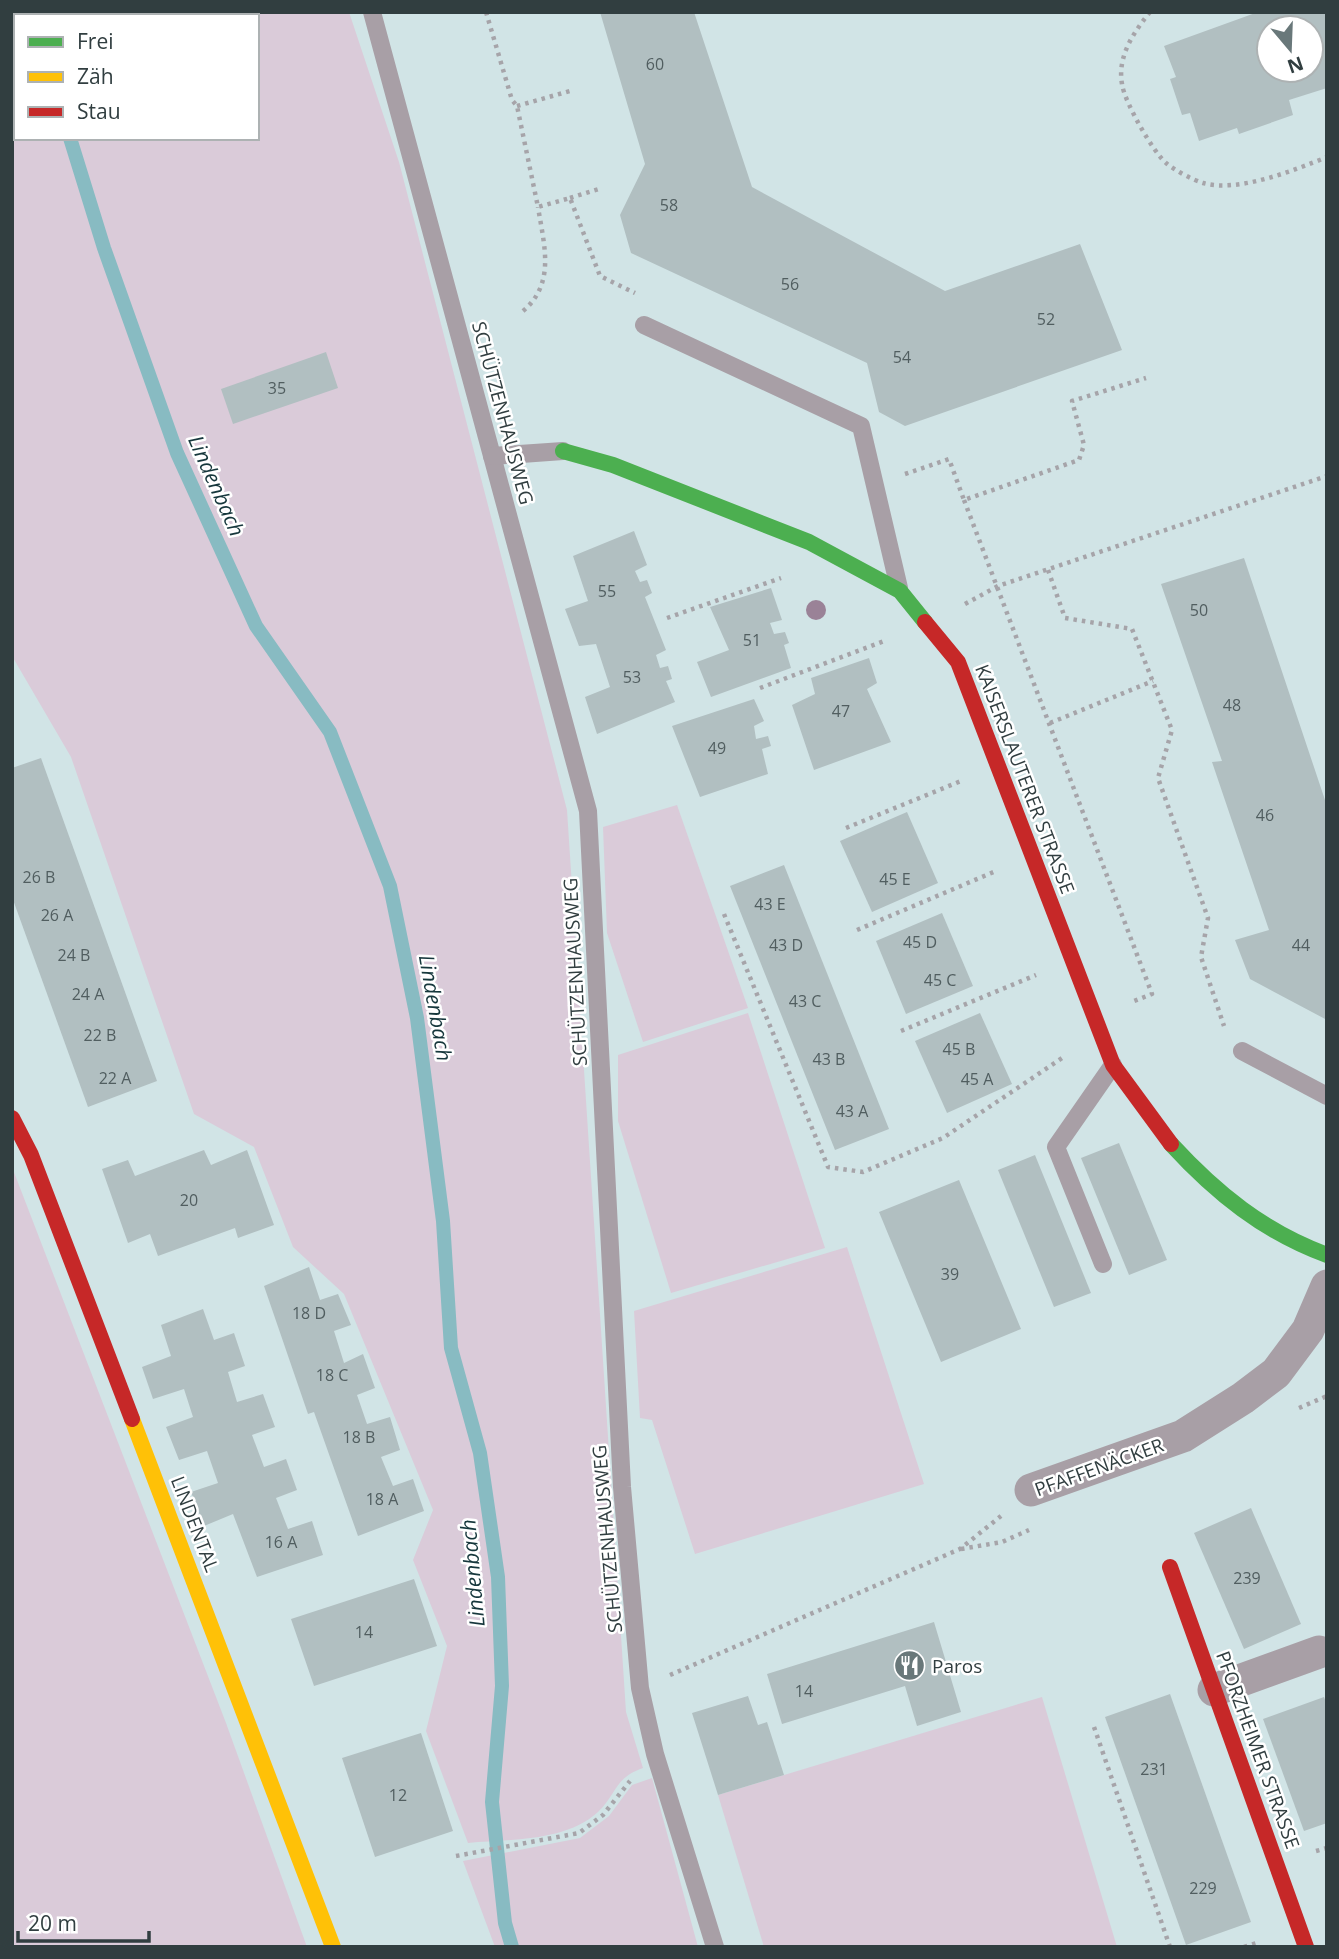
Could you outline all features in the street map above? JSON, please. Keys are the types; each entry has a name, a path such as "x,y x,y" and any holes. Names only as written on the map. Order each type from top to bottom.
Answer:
{"street":[{"name":"KAISERSLAUTERER STRASSE","path":"563,451 613,466 809,542 900,592 958,662 1112,1065 1132,1096 1207,1183 1278,1234 1327,1255"},
{"name":"LINDENTAL","path":"12,1118 31,1155 333,1947"},
{"name":"PFAFFENÄCKER","path":"1031,1490 1182,1436 1242,1398 1276,1373 1308,1330 1327,1286"},
{"name":"PFORZHEIMER STRASSE","path":"1170,1567 1306,1947"},
{"path":"1214,1690 1319,1652"}],"lane":[{"name":"SCHÜTZENHAUSWEG","path":"372,12 588,811 622,1487 640,1688 660,1770 715,1947"},
{"path":"644,325 861,426 900,592"},
{"path":"492,456 563,451"},
{"path":"1242,1051 1327,1096"},
{"path":"1103,1264 1056,1147 1112,1065"}],"path":[{"path":"486,12 512,100 517,106 538,206 547,272 535,301 523,312"},
{"path":"1150,12 1126,48 1122,85 1143,131 1166,163 1204,184 1248,183 1287,173 1327,157"},
{"path":"517,106 570,92"},
{"path":"538,206 603,188"},
{"path":"570,198 600,276 652,302 644,325"},
{"path":"964,500 1079,460 1084,445 1072,401 1146,378"},
{"path":"874,484 949,459 1152,994 1124,1005"},
{"path":"760,688 925,625 998,586 1327,476"},
{"path":"667,618 838,558"},
{"path":"1048,570 1065,618 1132,629 1153,681 1172,730 1158,778 1208,918 1201,957 1232,1048 1242,1051"},
{"path":"1049,723 1153,681"},
{"path":"846,828 997,766"},
{"path":"857,930 1032,855"},
{"path":"724,914 828,1167 863,1172 943,1138 1010,1095 1100,1031"},
{"path":"901,1031 1072,960"},
{"name":"PFAFFENÄCKER","path":"640,1688 960,1549 1031,1490"},
{"path":"1094,1727 1170,1947"},
{"path":"456,1856 579,1833 603,1815 630,1781 660,1770"}],"shaded area":[{"path":"349,12 399,162 567,810 626,1712 643,1768 626,1777 598,1812 585,1822 553,1834 468,1843 426,1731 447,1646 413,1560 433,1510 344,1294 293,1247 254,1147 194,1114 71,757 12,656 12,58 14,140 259,140 259,14 189,14"},
{"path":"677,805 748,1008 643,1042 607,933 603,827"},
{"path":"748,1013 825,1248 671,1293 618,1121 618,1055"},
{"path":"12,1167 226,1723 307,1947 12,1947"},
{"path":"847,1247 924,1484 695,1554 652,1420 640,1418 634,1311"},
{"path":"1042,1697 1117,1947 764,1947 718,1795"},
{"path":"652,1778 698,1947 495,1947 463,1861 580,1838 609,1816 632,1785"}],"building":[{"path":"600,12 694,12 752,187 945,291 1080,244 1122,350 905,426 879,412 867,363 631,253 620,215 645,164"},
{"path":"1258,12 1327,12 1327,88 1289,100 1293,115 1239,134 1237,128 1199,141 1190,113 1182,115 1170,79 1176,77 1164,46"},
{"path":"326,352 338,388 233,424 221,389"},
{"path":"634,531 647,565 635,571 640,582 647,580 652,593 645,597 666,650 656,655 660,668 668,666 672,679 666,681 675,702 597,734 585,697 610,687 596,644 579,646 565,609 588,601 573,556"},
{"path":"1244,558 1327,806 1327,1020 1250,979 1235,940 1269,930 1212,762 1222,761 1161,584"},
{"path":"771,588 782,620 770,623 774,634 785,632 789,643 784,645 791,668 711,697 697,662 729,650 710,607"},
{"path":"869,658 877,683 867,689 891,742 814,770 792,705 815,694 811,678"},
{"path":"754,699 764,721 754,726 756,739 768,736 771,746 762,749 768,774 700,797 672,726"},
{"path":"41,758 157,1081 88,1107 12,897 12,768"},
{"path":"907,812 938,883 872,912 840,841"},
{"path":"784,865 889,1129 835,1150 730,886"},
{"path":"942,913 973,986 906,1014 876,941"},
{"path":"980,1013 1012,1084 947,1113 915,1041"},
{"path":"1119,1143 1167,1260 1129,1275 1081,1158"},
{"path":"204,1150 211,1165 247,1150 274,1225 238,1238 235,1228 158,1256 150,1234 128,1243 102,1169 128,1160 135,1176"},
{"path":"1035,1155 1091,1293 1054,1307 998,1170"},
{"path":"959,1180 1021,1329 941,1362 879,1212"},
{"path":"309,1267 320,1300 338,1294 351,1325 334,1331 344,1363 363,1354 375,1388 357,1395 367,1424 390,1417 400,1450 381,1457 393,1486 413,1479 424,1511 358,1536 314,1412 308,1414 264,1286"},
{"path":"203,1309 214,1340 234,1333 245,1366 228,1372 237,1402 263,1394 275,1427 252,1435 264,1467 286,1459 297,1490 276,1498 288,1529 312,1521 323,1555 257,1577 233,1514 204,1526 191,1492 218,1483 207,1451 179,1460 166,1427 193,1417 184,1389 153,1399 142,1367 171,1356 161,1325"},
{"path":"1251,1508 1301,1624 1244,1649 1194,1533"},
{"path":"414,1579 437,1646 314,1686 291,1619"},
{"path":"934,1622 961,1712 917,1726 905,1686 782,1724 767,1674"},
{"path":"1170,1694 1251,1922 1186,1945 1105,1717"},
{"path":"748,1696 758,1725 767,1722 784,1775 718,1795 692,1713"},
{"path":"1324,1697 1327,1705 1327,1823 1304,1831 1263,1719"},
{"path":"421,1733 453,1831 375,1857 342,1758"}],"waterway":[{"name":"Lindenbach","path":"71,140 104,248 177,453 256,626 330,732 390,886 417,1018 443,1221 451,1348 480,1453 498,1577 502,1686 492,1802 505,1923 512,1947"}],"traffic: fast":[{"path":"563,451 613,465 809,542 900,591 925,622"},
{"path":"1171,1144 1206,1179 1242,1209 1282,1235 1327,1255"}],"traffic: slow":[{"path":"132,1419 333,1947"}],"traffic: jam":[{"path":"925,622 958,662 1113,1065 1171,1144"},
{"path":"12,1118 31,1155 132,1419"},
{"path":"1170,1567 1306,1947"}],"place":[{"name":"Paros","path":"909,1666"}]}
